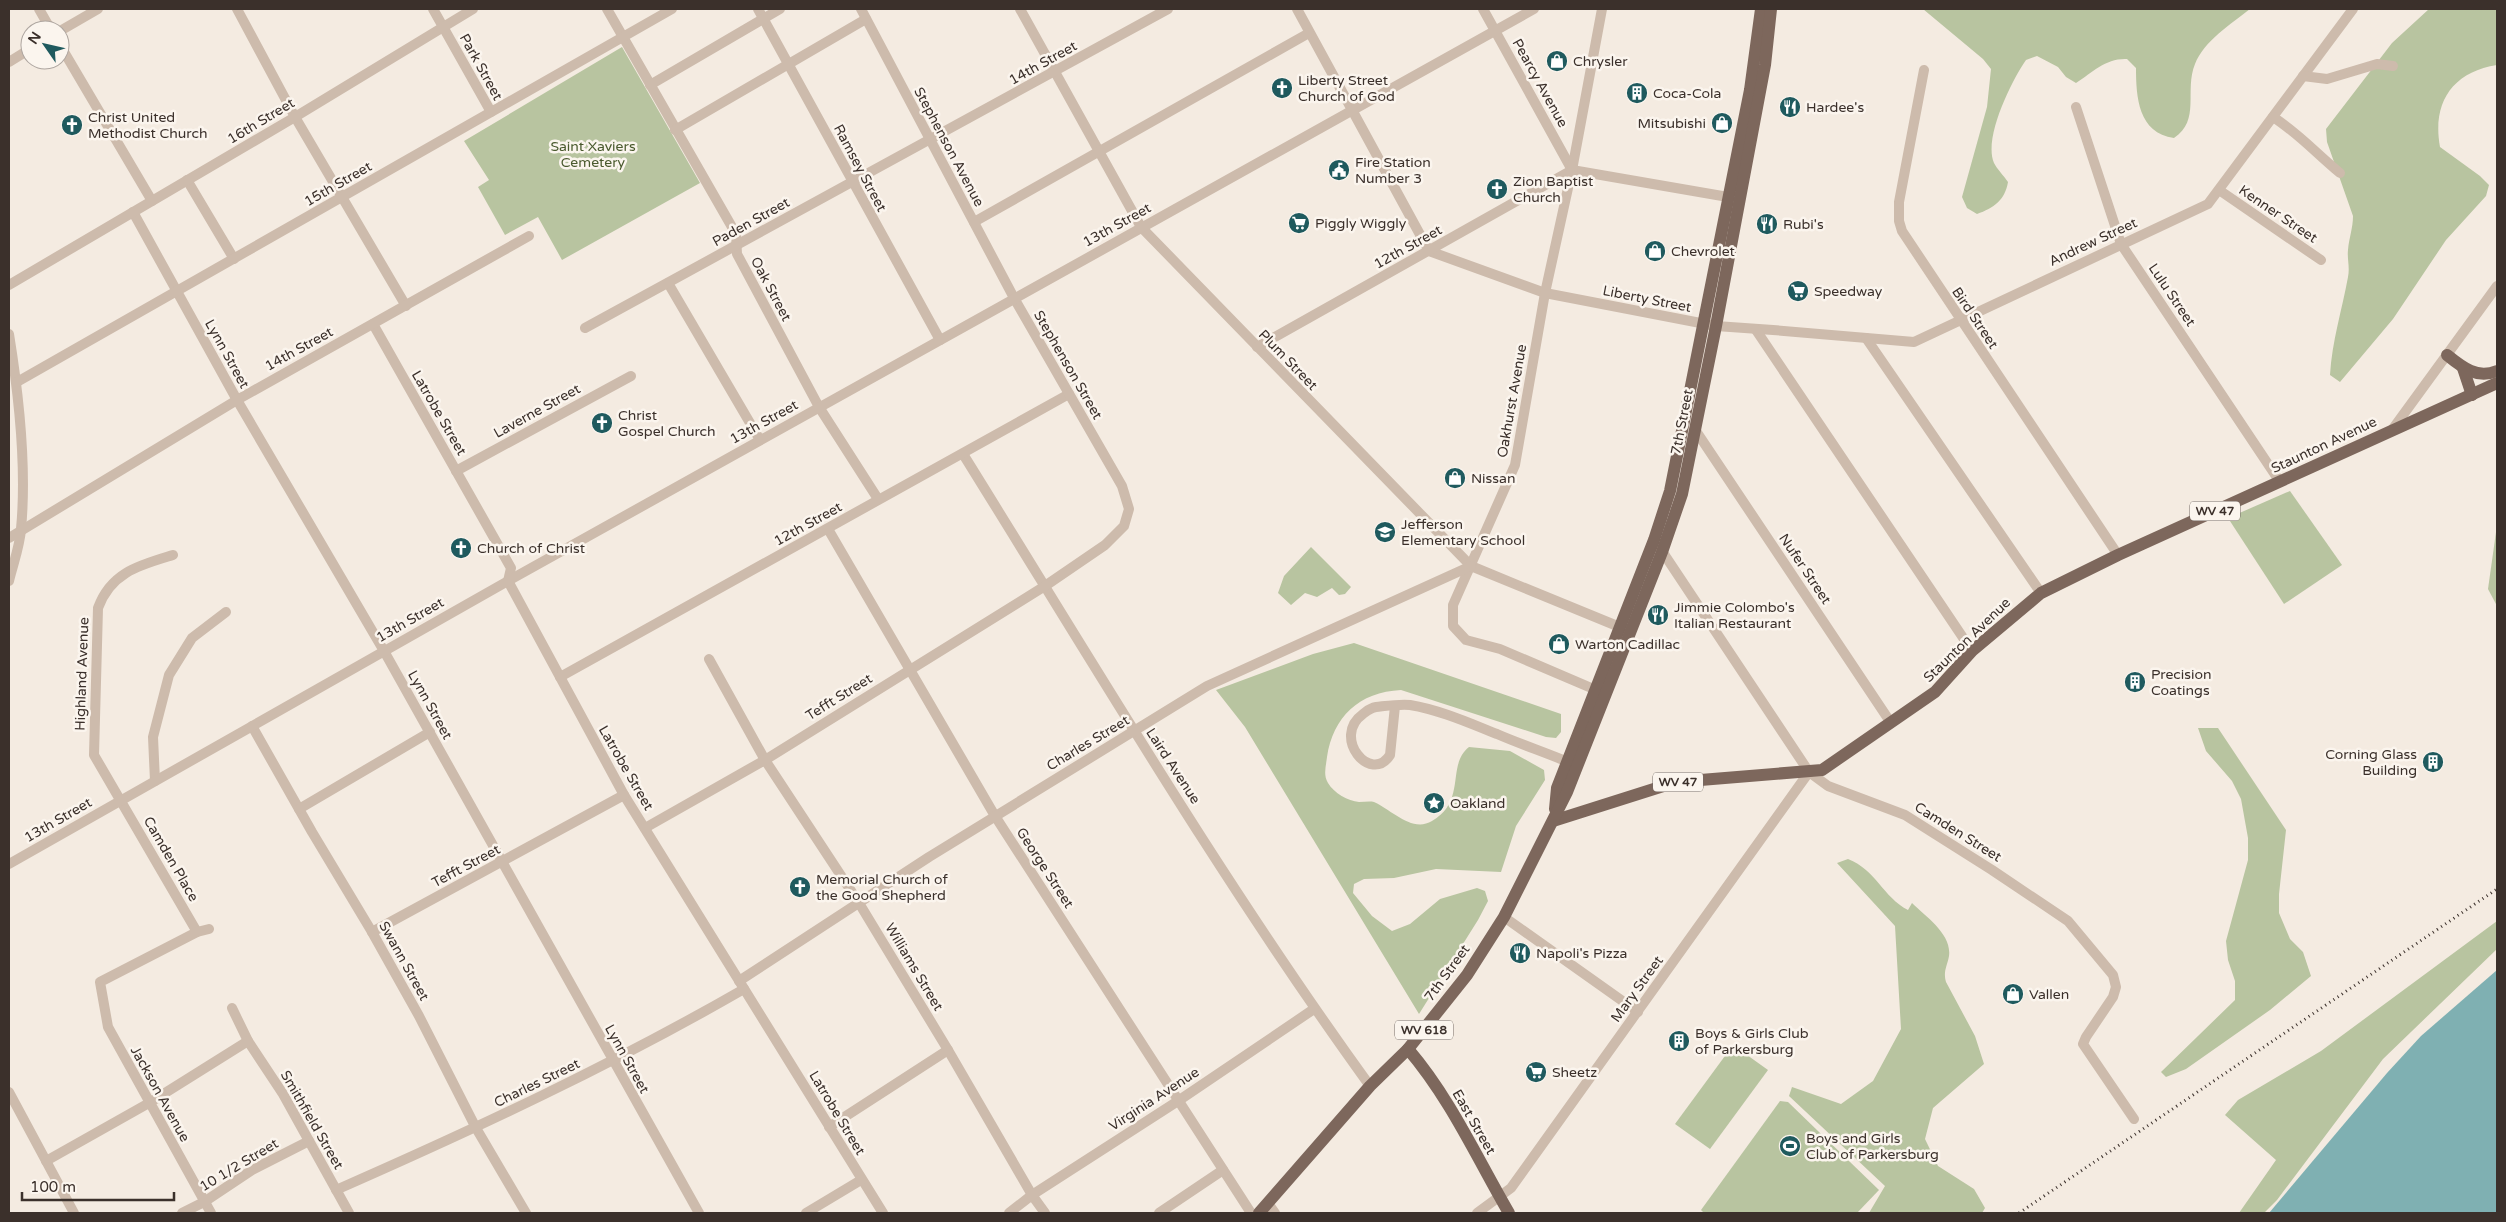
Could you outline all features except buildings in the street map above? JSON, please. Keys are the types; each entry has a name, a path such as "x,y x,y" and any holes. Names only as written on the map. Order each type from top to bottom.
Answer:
{"main road":[{"name":"7th Street","path":"1267,1210 1370,1086 1408,1048 1467,975 1504,917 1553,821 1625,629 1670,490 1750,90 1761,9"},
{"name":"7th Street","path":"1553,821 1557,788 1596,690 1662,552 1682,494 1696,432 1765,65 1771,9"},
{"path":"2447,355 2463,368 2480,375 2497,371"},
{"path":"2463,368 2472,395"},
{"name":"Staunton Avenue","path":"1553,821 1676,782 1822,770 1935,692 1972,652 2013,614 2041,593 2118,555 2497,383"},
{"name":"East Street","path":"1408,1048 1424,1068 1458,1121 1509,1213"}],"street":[{"path":"39,9 45,20"},
{"path":"70,25 98,9"},
{"path":"237,9 295,117 406,306"},
{"name":"Park Street","path":"433,9 491,112"},
{"name":"16th Street","path":"9,284 295,117 473,9"},
{"name":"Oak Street","path":"607,9 736,234 737,254 819,407 878,499"},
{"name":"15th Street","path":"17,382 672,9"},
{"name":"Ramsey Street","path":"758,9 940,340"},
{"path":"650,84 780,9"},
{"name":"Stephenson Avenue","path":"861,9 1014,298"},
{"name":"Plum Street","path":"1020,9 1141,227 1257,347 1471,566 1625,629"},
{"name":"14th Street","path":"930,140 1168,9"},
{"path":"1297,9 1429,251"},
{"name":"Pearcy Avenue","path":"1483,9 1572,170"},
{"name":"13th Street","path":"9,864 508,581 1351,110 1496,32 1534,9"},
{"path":"1602,9 1572,170 1728,197"},
{"name":"Andrew Street","path":"1756,330 1914,342 1959,319 2208,204 2353,9"},
{"path":"675,130 866,19"},
{"path":"974,222 1309,33"},
{"path":"9,62 20,55"},
{"path":"70,62 152,201"},
{"path":"2304,76 2327,79 2377,64 2393,66"},
{"name":"Bird Street","path":"1924,70 1899,202 1899,221 1907,241 2118,555"},
{"name":"Lulu Street","path":"2076,107 2121,244 2280,482"},
{"path":"2273,117 2295,132 2318,155 2340,173"},
{"name":"Paden Street","path":"585,328 930,140"},
{"name":"12th Street","path":"1257,347 1572,170"},
{"name":"Oakhurst Avenue","path":"1572,170 1545,293 1515,465 1453,606 1453,626 1466,640 1500,649 1596,690"},
{"path":"187,180 234,259"},
{"name":"Kenner Street","path":"2219,190 2321,260"},
{"name":"Lynn Street","path":"133,212 237,400 430,732 612,1062 699,1213"},
{"name":"14th Street","path":"9,538 237,400 529,236"},
{"name":"Liberty Street","path":"1429,251 1545,293 1702,324 1756,330"},
{"path":"668,283 760,440"},
{"name":"Staunton Avenue","path":"2391,431 2497,286"},
{"name":"Stephenson Street","path":"1014,298 1122,486 1129,509 1124,526 1105,545 1045,586"},
{"name":"Latrobe Street","path":"373,324 511,568 508,581 624,796 883,1213"},
{"path":"1756,330 1972,652"},
{"path":"9,334 17,382 23,490 21,531 9,581"},
{"path":"1866,338 2041,593"},
{"name":"Laverne Street","path":"456,471 631,376"},
{"name":"12th Street","path":"560,677 1069,394"},
{"name":"Nufer Street","path":"1696,432 1891,723"},
{"name":"Laird Avenue","path":"963,454 1134,731 1314,1009 1370,1086"},
{"name":"George Street","path":"828,529 908,671 995,816 1251,1213"},
{"name":"Camden Street","path":"1654,540 1809,772 1828,786 1905,815 1992,870 2068,921 2113,975 2116,986 2113,997 2083,1044 2134,1119"},
{"name":"Highland Avenue","path":"121,800 94,755 98,608 104,591 135,566 173,555"},
{"name":"Charles Street","path":"336,1190 476,1128 612,1062 742,985 859,903 995,816 1207,686 1471,566"},
{"name":"Tefft Street","path":"645,828 765,760 1045,586"},
{"path":"155,781 153,737 169,675 192,638 226,612"},
{"name":"Williams Street","path":"710,659 765,760 859,903 948,1050 1032,1195 1045,1213"},
{"path":"1395,706 1390,756 1386,762 1379,765 1369,764 1362,760 1351,742 1349,735 1355,720 1372,707 1409,705 1453,717 1568,762"},
{"name":"Swann Street","path":"252,726 372,932 419,1016 476,1128 526,1213"},
{"path":"299,809 430,732"},
{"name":"Mary Street","path":"1477,1213 1512,1188 1809,772"},
{"name":"Tefft Street","path":"372,932 624,796"},
{"name":"Camden Place","path":"121,800 197,932"},
{"path":"1504,917 1638,1012"},
{"path":"197,932 209,929"},
{"name":"Jackson Avenue","path":"197,932 100,982 108,1027 211,1213"},
{"name":"Smithfield Street","path":"232,1008 248,1041 283,1094 350,1213"},
{"name":"Virginia Avenue","path":"1010,1213 1032,1195 1178,1101 1314,1009"},
{"path":"46,1161 149,1103 248,1041"},
{"path":"829,1127 948,1050"},
{"path":"9,1092 74,1213"},
{"name":"10 1/2 Street","path":"182,1213 204,1202 252,1170 309,1141"},
{"path":"1159,1213 1223,1170"},
{"path":"806,1213 862,1180"}],"green space":[{"path":"1923,9 2250,9 2211,40 2199,56 2192,74 2190,114 2182,131 2174,138 2162,135 2146,121 2139,102 2136,68 2127,59 2106,63 2076,83 2066,77 2058,67 2037,56 2026,60 2007,95 1992,139 1994,163 2008,182 2007,188 1998,203 1977,214 1967,208 1962,197 1987,107 1991,69 1983,59"},
{"path":"2429,9 2497,9 2497,65 2481,69 2457,82 2443,104 2439,117 2438,131 2440,147 2480,176 2489,185 2486,196 2446,240 2393,319 2340,382 2330,375 2331,362 2349,273 2348,250 2353,216 2327,142 2326,129 2392,43"},
{"name":"Saint Xaviers Cemetery","path":"622,47 700,183 562,260 538,217 505,235 478,187 489,180 464,141"},
{"path":"2290,491 2342,565 2284,604 2228,518"},
{"path":"2497,525 2497,606 2488,589"},
{"path":"1311,547 1351,587 1345,594 1339,595 1332,588 1317,597 1305,593 1291,605 1278,593 1284,576"},
{"path":"1354,643 1561,714 1561,732 1556,738 1546,737 1401,690 1386,692 1361,702 1350,709 1335,730 1330,743 1325,770 1326,780 1331,787 1346,798 1359,802 1374,802 1402,819 1417,824 1425,824 1443,813 1453,794 1458,763 1469,747 1510,751 1544,770 1545,780 1516,826 1501,872 1436,869 1394,878 1364,879 1354,884 1353,893 1372,916 1392,931 1410,924 1440,899 1477,888 1485,891 1488,901 1478,920 1419,1014 1245,727 1216,690 1313,654"},
{"path":"2198,728 2218,728 2286,830 2279,894 2279,913 2290,939 2303,952 2311,976 2270,1010 2186,1069 2166,1077 2161,1072 2235,1000 2235,981 2228,960 2226,941 2248,860 2248,838 2241,799 2232,781 2206,751"},
{"path":"1848,859 1866,870 1899,905 1908,910 1912,903 1937,927 1946,940 1949,956 1945,972 1946,982 1975,1036 1984,1064 1933,1108 1925,1139 1938,1166 1974,1189 1985,1208 1982,1213 1869,1213 1885,1186 1789,1096 1792,1087 1841,1104 1873,1081 1901,1029 1895,926 1837,863"},
{"path":"2497,921 2497,949 2383,1059 2277,1200 2264,1213 2239,1213 2276,1160 2225,1115 2238,1100 2321,1051"},
{"path":"1733,1045 1768,1070 1710,1149 1675,1124"},
{"name":"Boys and Girls Club of Parkersburg","path":"1780,1101 1788,1102 1879,1190 1857,1213 1704,1213 1701,1210"}],"water":[{"path":"2497,970 2497,1213 2269,1213 2387,1073 2421,1036"}],"railway":[{"path":"2019,1213 2497,889"}],"place":[{"name":"Chrysler","path":"1557,61"},
{"name":"Liberty Street Church of God","path":"1282,88"},
{"name":"Coca-Cola","path":"1637,93"},
{"name":"Hardee's","path":"1790,107"},
{"name":"Mitsubishi","path":"1722,123"},
{"name":"Christ United Methodist Church","path":"72,125"},
{"name":"Fire Station Number 3","path":"1339,170"},
{"name":"Zion Baptist Church","path":"1497,189"},
{"name":"Piggly Wiggly","path":"1299,223"},
{"name":"Rubi's","path":"1767,224"},
{"name":"Chevrolet","path":"1655,251"},
{"name":"Speedway","path":"1798,291"},
{"name":"Christ Gospel Church","path":"602,423"},
{"name":"Nissan","path":"1455,478"},
{"name":"Jefferson Elementary School","path":"1385,532"},
{"name":"Church of Christ","path":"461,548"},
{"name":"Jimmie Colombo's Italian Restaurant","path":"1658,615"},
{"name":"Warton Cadillac","path":"1559,644"},
{"name":"Precision Coatings","path":"2135,682"},
{"name":"Corning Glass Building","path":"2433,762"},
{"name":"Oakland","path":"1434,803"},
{"name":"Memorial Church of the Good Shepherd","path":"800,887"},
{"name":"Napoli's Pizza","path":"1520,953"},
{"name":"Vallen","path":"2013,994"},
{"name":"Boys & Girls Club of Parkersburg","path":"1679,1041"},
{"name":"Sheetz","path":"1536,1072"},
{"name":"Boys and Girls Club of Parkersburg","path":"1790,1146"}]}
